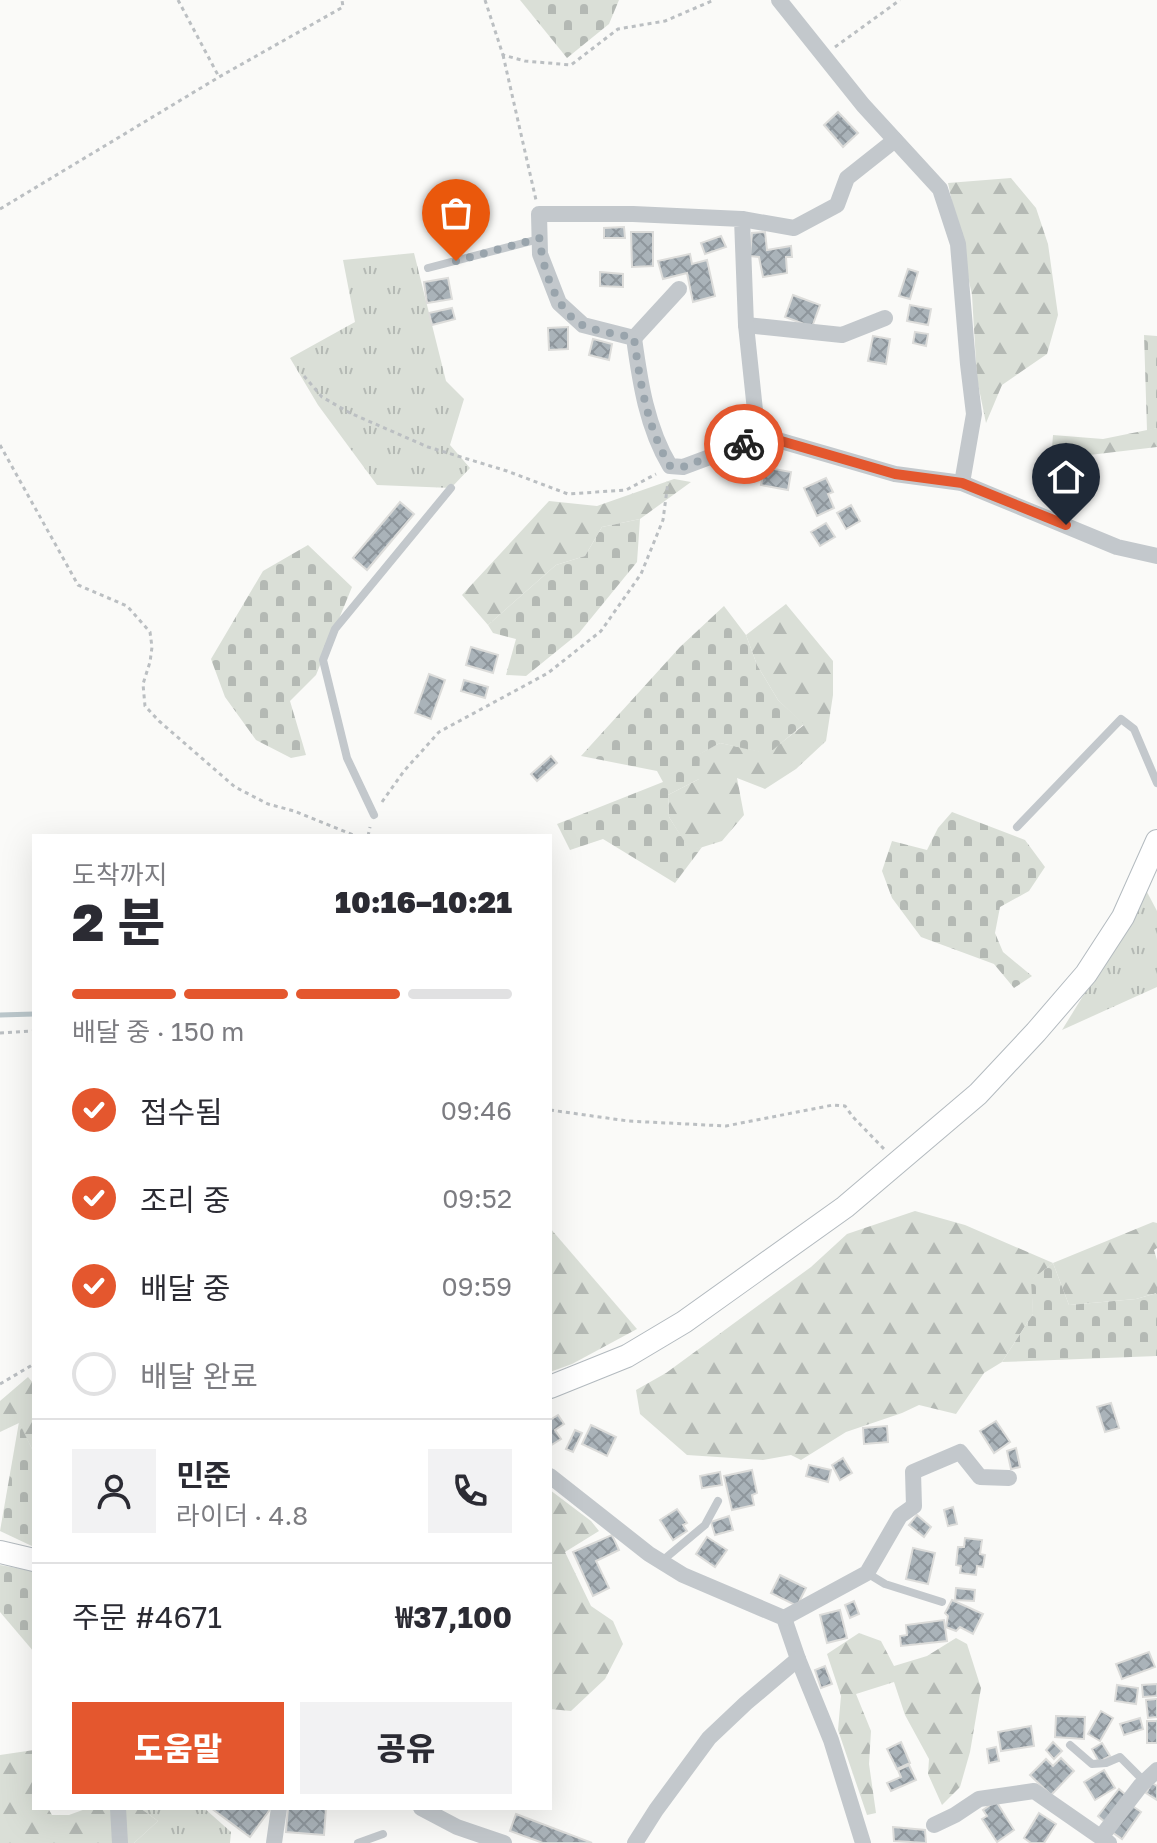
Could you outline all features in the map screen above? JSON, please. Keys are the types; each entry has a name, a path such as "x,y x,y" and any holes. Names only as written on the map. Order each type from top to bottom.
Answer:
{"street":[{"path":"779,0 863,105 940,189 958,244 974,414 962,483"},
{"path":"634,338 583,325 559,303 540,254 539,214 742,219 794,228 837,205 847,178 895,140"},
{"path":"742,219 746,325 758,439"},
{"path":"679,289 634,338 640,384 659,447 670,466 683,467 758,439 781,441 895,474 962,483 1117,547 1157,556"},
{"path":"746,325 842,335 885,318"},
{"path":"552,1386 627,1356 684,1322 845,1207 978,1094 1086,974 1123,917 1157,841"},
{"path":"784,1618 867,1573 900,1516 914,1506 913,1472 960,1452 980,1477 1009,1478"},
{"path":"552,1478 661,1562 683,1575 784,1618 831,1740 863,1843"},
{"path":"0,1552 32,1560"},
{"path":"635,1843 709,1738 798,1659"},
{"path":"934,1825 979,1799 1034,1791 1105,1840 1151,1776"},
{"path":"118,1810 120,1843"},
{"path":"274,1843 279,1810"},
{"path":"425,1810 457,1827 504,1843"}],"lane":[{"path":"428,268 540,238"},
{"path":"374,815 347,758 323,660 335,629 451,488"},
{"path":"1017,827 1121,719 1134,729 1157,783"},
{"path":"661,1562 705,1525 718,1501"},
{"path":"867,1573 885,1584 942,1602"},
{"path":"1070,1745 1092,1764 1106,1763 1120,1757 1151,1776"},
{"path":"358,1843 383,1834"}],"path":[{"path":"178,0 219,77"},
{"path":"0,209 219,77 343,7 342,0"},
{"path":"485,0 503,55 539,214"},
{"path":"503,55 525,61 571,65 618,29 665,21 714,0"},
{"path":"822,56 900,0"},
{"path":"304,376 322,397 350,413 428,447 568,494 626,490 670,466"},
{"path":"0,445 78,585 127,606 150,632 150,662 143,684 145,706 235,787 268,804 351,834"},
{"path":"369,834 374,815 404,771 439,732 548,673 601,631 641,574 663,520 670,466"},
{"path":"0,1033 32,1031"},
{"path":"552,1111 628,1121 726,1126 833,1105 845,1106 897,1162"},
{"path":"0,1384 32,1365"}],"green space":[{"path":"520,0 619,0 609,24 567,58"},
{"path":"1011,178 1036,208 1048,244 1058,315 1047,354 1002,385 986,423 977,379 972,295 948,183"},
{"path":"414,253 446,381 464,399 450,445 470,468 451,488 377,485 318,405 290,358 355,322 343,260"},
{"path":"1144,335 1157,336 1157,428 1147,431"},
{"path":"1157,428 1157,447 1081,456 1052,448 1053,435 1103,439"},
{"path":"674,479 691,482 640,519 602,527 585,556 556,565 488,625 462,595 549,501 597,506"},
{"path":"640,519 637,562 579,633 526,676 506,675 516,639 493,633 488,625 556,565 585,556 602,527"},
{"path":"308,545 352,587 316,675 290,701 306,755 291,758 256,740 225,697 211,659 263,571"},
{"path":"786,604 833,661 833,695 826,741 796,769 765,789 737,778 744,815 722,841 690,851 669,817 668,795 699,779 699,754 720,743 768,753 804,725 778,700 757,665 746,635"},
{"path":"724,606 746,635 757,665 778,700 804,724 768,754 720,743 700,754 699,779 668,795 669,817 690,850 702,847 675,883 603,839 570,850 557,824 663,782 657,771 581,756 680,647"},
{"path":"952,812 1025,840 1045,867 1029,891 1000,907 995,933 1003,952 1032,976 1014,988 994,964 921,937 892,898 882,871 892,841 927,850 938,828"},
{"path":"1147,892 1157,911 1157,987 1062,1030"},
{"path":"915,1211 965,1225 1053,1263 1032,1280 1033,1314 1002,1362 984,1373 956,1414 919,1405 846,1432 801,1460 791,1455 763,1460 687,1455 640,1414 636,1390 666,1373 811,1267 847,1234"},
{"path":"1157,1223 1157,1248 1154,1250 1157,1293 1136,1299 1069,1305 1053,1263"},
{"path":"552,1230 637,1329 552,1371"},
{"path":"1053,1263 1069,1305 1136,1299 1157,1293 1157,1356 1002,1362 1033,1314 1031,1280"},
{"path":"28,1377 32,1382 32,1449 19,1423 0,1432 0,1401"},
{"path":"19,1422 32,1449 32,1546 0,1531"},
{"path":"552,1492 591,1521 599,1531 565,1552 591,1606 613,1621 623,1644 605,1679 571,1711 552,1709"},
{"path":"0,1565 32,1571 32,1650 0,1612"},
{"path":"859,1633 881,1641 894,1666 927,1656 956,1638 967,1644 981,1688 970,1752 960,1787 942,1805 928,1774 929,1759 905,1715 894,1682 856,1694 871,1731 869,1764 876,1813 867,1815 838,1730 841,1696 827,1654"},
{"path":"32,1750 32,1810 69,1815 83,1810 143,1810 158,1821 134,1843 0,1843 0,1755"},
{"path":"143,1810 206,1810 231,1832 230,1843 134,1843 158,1821"}],"building":[{"path":"838,112 858,133 843,147 824,125"},
{"path":"624,227 625,238 604,238 604,228"},
{"path":"631,232 653,232 653,266 632,267"},
{"path":"765,232 767,250 791,246 792,257 786,257 787,273 763,277 759,257 750,256 752,233"},
{"path":"721,236 726,247 705,254 701,243"},
{"path":"690,254 692,264 707,260 715,296 693,302 687,273 663,279 658,261"},
{"path":"908,269 918,272 910,299 899,296"},
{"path":"600,272 623,274 623,287 600,286"},
{"path":"448,278 452,299 427,303 424,282"},
{"path":"793,295 820,305 812,327 785,317"},
{"path":"910,305 931,309 928,325 907,321"},
{"path":"452,308 455,319 432,325 429,313"},
{"path":"568,327 568,349 549,350 548,328"},
{"path":"915,332 928,334 926,346 913,343"},
{"path":"873,336 890,339 886,364 868,361"},
{"path":"593,339 612,344 609,360 589,355"},
{"path":"756,455 776,459 774,469 791,472 788,490 761,485 763,476 753,475"},
{"path":"826,478 833,492 828,494 834,508 817,516 804,488"},
{"path":"400,502 414,514 367,570 353,558"},
{"path":"851,505 860,521 846,529 837,513"},
{"path":"826,523 835,537 820,546 811,532"},
{"path":"471,647 498,655 493,673 466,665"},
{"path":"429,674 445,680 431,719 415,713"},
{"path":"464,680 488,687 485,698 461,691"},
{"path":"551,756 557,763 537,781 531,774"},
{"path":"1111,1403 1119,1428 1105,1432 1097,1407"},
{"path":"558,1415 564,1424 555,1430 561,1439 552,1445 552,1419"},
{"path":"996,1421 1010,1442 994,1453 980,1431"},
{"path":"591,1425 616,1437 607,1456 582,1444"},
{"path":"887,1426 888,1442 864,1444 863,1428"},
{"path":"575,1430 582,1433 573,1452 566,1449"},
{"path":"1016,1448 1020,1467 1011,1469 1007,1451"},
{"path":"843,1458 852,1473 840,1480 832,1465"},
{"path":"809,1465 831,1470 828,1482 806,1476"},
{"path":"752,1470 757,1493 752,1495 754,1505 732,1510 724,1476"},
{"path":"720,1472 722,1485 702,1488 700,1476"},
{"path":"953,1507 957,1524 948,1526 944,1510"},
{"path":"677,1509 687,1523 683,1525 687,1531 673,1540 660,1520"},
{"path":"917,1515 931,1527 924,1537 909,1525"},
{"path":"729,1516 733,1530 715,1535 711,1522"},
{"path":"612,1535 619,1550 596,1561 609,1588 593,1596 573,1552"},
{"path":"707,1537 727,1550 715,1567 696,1554"},
{"path":"965,1538 982,1540 980,1554 985,1555 983,1567 977,1566 976,1575 960,1573 961,1566 956,1565 958,1547 964,1547"},
{"path":"913,1548 935,1553 928,1584 906,1579"},
{"path":"780,1575 806,1588 797,1606 771,1593"},
{"path":"956,1588 975,1590 974,1601 955,1600"},
{"path":"952,1600 983,1614 973,1634 960,1627 956,1631 946,1627 948,1616 945,1613"},
{"path":"854,1601 859,1614 850,1618 845,1605"},
{"path":"840,1610 847,1638 827,1643 820,1615"},
{"path":"944,1620 947,1641 901,1646 900,1636 907,1635 906,1625"},
{"path":"1149,1652 1155,1667 1122,1679 1116,1664"},
{"path":"825,1666 832,1684 821,1688 815,1670"},
{"path":"1157,1684 1157,1696 1143,1697 1142,1685"},
{"path":"1117,1685 1138,1688 1136,1704 1115,1701"},
{"path":"1157,1699 1157,1717 1148,1718 1146,1700"},
{"path":"1101,1711 1113,1718 1100,1741 1088,1734"},
{"path":"1056,1716 1085,1717 1084,1739 1055,1737"},
{"path":"1140,1718 1143,1729 1124,1735 1120,1724"},
{"path":"1147,1721 1157,1721 1157,1743 1147,1743"},
{"path":"1031,1726 1034,1746 1001,1751 998,1732"},
{"path":"901,1742 910,1763 897,1769 887,1749"},
{"path":"1053,1742 1062,1751 1054,1759 1046,1750"},
{"path":"1102,1743 1110,1756 1099,1762 1092,1749"},
{"path":"996,1747 999,1761 989,1763 987,1749"},
{"path":"1061,1758 1074,1771 1051,1795 1030,1775 1046,1759 1053,1766"},
{"path":"909,1765 916,1780 891,1791 887,1783 901,1777 898,1770"},
{"path":"1104,1770 1115,1788 1095,1800 1084,1782"},
{"path":"1152,1783 1157,1786 1157,1800 1146,1793"},
{"path":"1119,1789 1127,1796 1106,1823 1098,1816"},
{"path":"996,1801 1014,1830 997,1842 982,1819 987,1816 983,1810"},
{"path":"1131,1805 1141,1812 1122,1839 1112,1832"},
{"path":"214,1810 270,1810 250,1837"},
{"path":"288,1810 326,1810 324,1835 286,1832"},
{"path":"1039,1813 1056,1824 1044,1843 1031,1843 1024,1838"},
{"path":"516,1814 592,1843 543,1843 510,1831"},
{"path":"893,1827 925,1830 926,1843 894,1841"}],"waterway":[{"path":"0,1015 32,1014"}],"way so far":[{"path":"456,261 540,238 540,254 559,303 583,325 634,338 640,384 659,447 670,466 683,467 744,444"}],"route":[{"path":"744,444 758,439 781,441 895,474 962,483 1066,525"}]}
